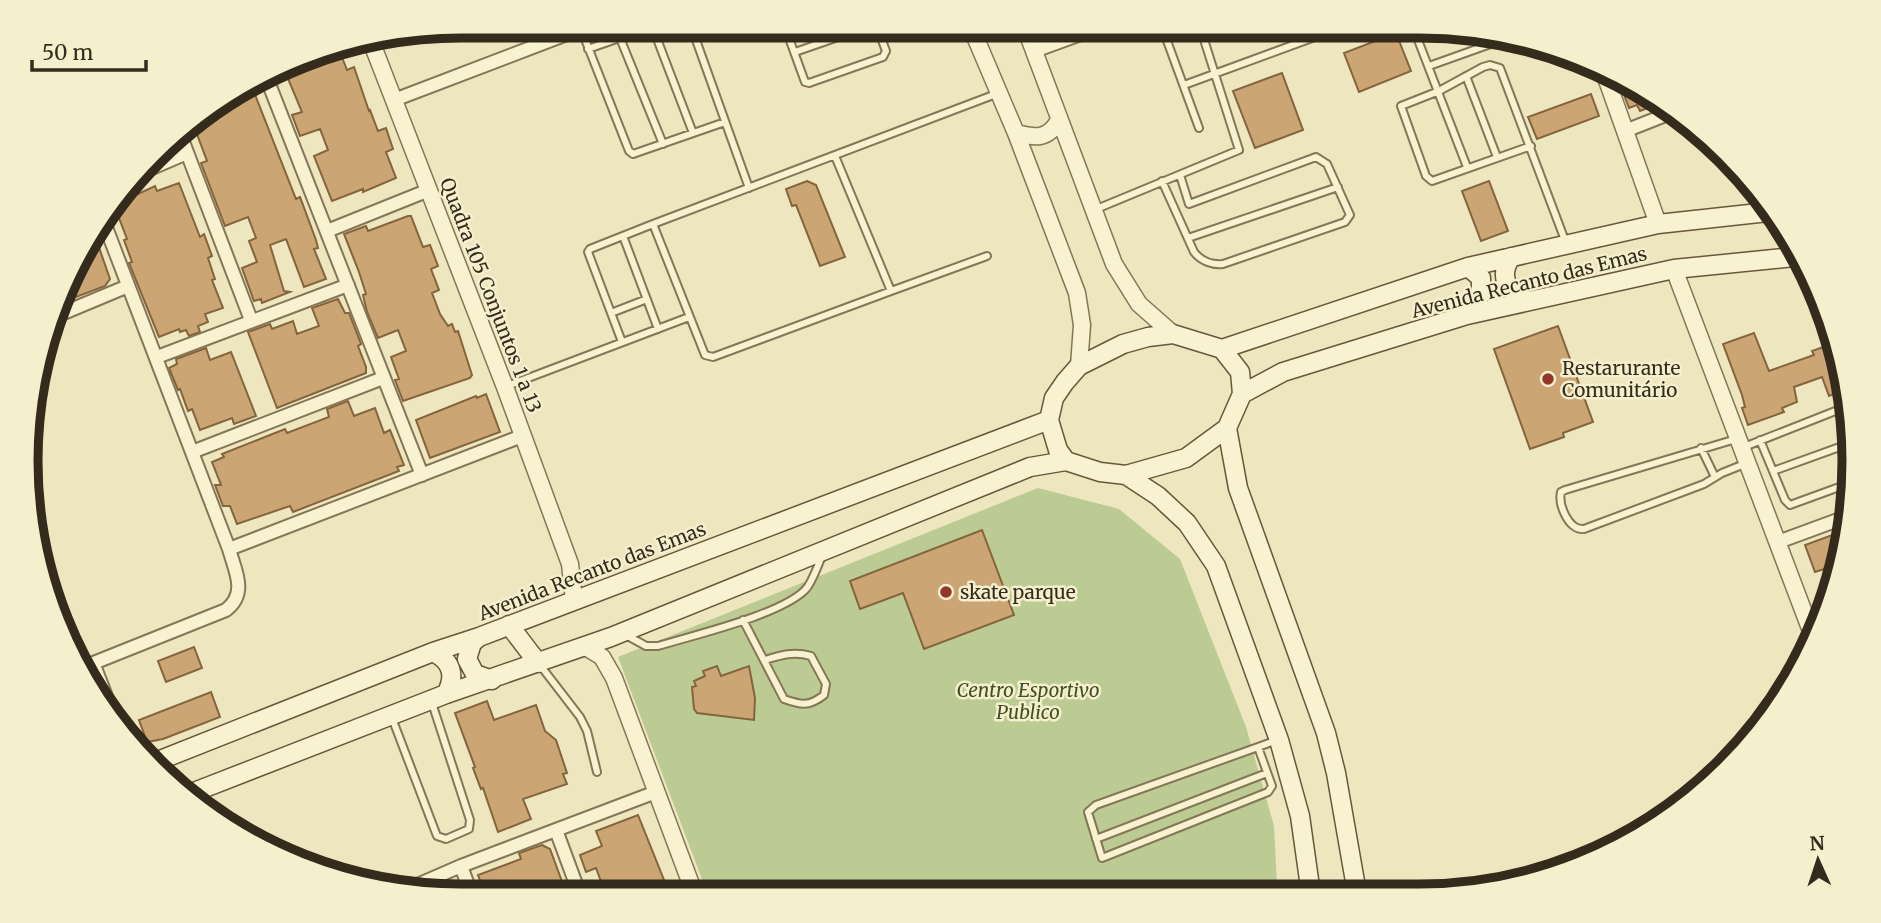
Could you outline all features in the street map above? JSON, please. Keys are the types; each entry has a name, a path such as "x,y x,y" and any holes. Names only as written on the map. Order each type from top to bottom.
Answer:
{"main road":[{"name":"Avenida Recanto das Emas","path":"1222,349 1468,267 1658,224 1761,213"},
{"path":"1511,257 1506,265 1507,286 1515,295 1527,300"},
{"name":"Avenida Recanto das Emas","path":"1242,394 1283,373 1467,315 1527,300 1674,269 1790,257"},
{"path":"1467,315 1482,289 1481,278 1468,267"},
{"path":"197,791 439,697 616,634 1030,467 1066,461 1100,472 1126,475 1186,458 1227,428 1242,394 1240,372 1222,349 1173,334 1147,337 1123,344 1079,366 1054,398 1049,419 1058,450 1066,461"},
{"name":"Avenida Recanto das Emas","path":"161,760 433,652 479,637 1049,419"},
{"path":"1227,428 1238,488 1326,733 1336,773 1355,884"},
{"path":"1126,475 1158,496 1187,523 1216,566 1279,740 1300,816 1310,884"},
{"path":"509,625 538,663"},
{"path":"479,637 472,643 467,659 475,674 492,680"},
{"path":"433,652 443,657 452,675 451,685 439,697"}],"street":[{"path":"394,100 558,38"},
{"path":"976,38 1016,133 1077,293 1082,325 1079,366"},
{"path":"1029,38 1114,264 1139,304 1173,334"},
{"path":"1034,51 1058,38"},
{"name":"Quadra 105 Conjuntos 1 a 13","path":"374,48 505,387 582,597"},
{"path":"1608,82 1658,224"},
{"path":"269,85 422,475"},
{"path":"1625,131 1663,116"},
{"path":"1016,133 1045,135 1052,132 1059,120"},
{"path":"183,143 251,320"},
{"path":"159,165 187,153"},
{"path":"327,231 429,190"},
{"path":"90,664 226,610 234,604 240,588 229,549 107,231"},
{"path":"1674,269 1809,625"},
{"path":"157,357 348,285"},
{"path":"66,312 128,286"},
{"path":"192,452 383,378"},
{"path":"229,549 522,436"},
{"path":"1778,542 1838,520"},
{"path":"614,678 616,634"},
{"path":"584,646 602,657 614,678 691,884"},
{"path":"422,883 656,792"},
{"path":"556,830 576,884"},
{"path":"461,866 468,884"}],"lane":[{"path":"586,38 629,151 633,154 725,122"},
{"path":"588,49 621,38 663,144"},
{"path":"657,38 693,133"},
{"path":"695,38 749,188"},
{"path":"789,38 806,82 809,83 883,57 886,51 881,38"},
{"path":"795,52 835,38"},
{"path":"1166,38 1199,128"},
{"path":"1092,211 1239,150 1204,38"},
{"path":"1184,85 1312,38"},
{"path":"1418,38 1467,167"},
{"path":"1429,66 1489,45"},
{"path":"1531,146 1436,180 1428,179 1401,106 1439,91 1490,65 1500,68 1531,146 1567,244"},
{"path":"1466,76 1497,157"},
{"path":"622,342 588,252 590,249 999,93"},
{"path":"835,156 891,291"},
{"path":"1162,181 1174,208 1188,238 1194,252 1201,259 1213,264 1223,264 1347,220 1350,213 1324,160 1311,157 1174,208"},
{"path":"1180,175 1189,204"},
{"path":"1188,238 1338,187"},
{"path":"653,223 701,349 705,355 713,357 988,256"},
{"path":"623,236 658,329"},
{"path":"611,313 647,299"},
{"path":"505,387 689,317"},
{"path":"1743,449 1701,448 1565,489 1559,496 1572,526 1584,529 1704,484 1715,477 1743,449 1839,409"},
{"path":"1760,440 1785,500 1790,505 1842,486"},
{"path":"1773,471 1842,446"},
{"path":"1701,448 1715,477"},
{"path":"616,634 646,646 658,646 783,605 806,590 825,550"},
{"path":"743,620 784,699 799,704 815,702 824,695 826,684 811,656 785,653 765,660"},
{"path":"96,662 109,695"},
{"path":"538,663 580,717 587,730 597,772"},
{"path":"391,716 437,836 446,839 469,829 470,820 439,697"},
{"path":"1258,747 1272,786 1268,792 1102,858 1088,812 1091,808 1258,747 1279,740"},
{"path":"1096,839 1267,773"}],"green space":[{"name":"Centro Esportivo Publico","path":"1038,488 1119,509 1180,559 1246,727 1274,826 1277,884 704,884 618,657"}],"building":[{"path":"1383,38 1398,38 1411,71 1359,92 1344,53"},
{"path":"342,56 347,70 354,67 378,131 386,128 393,149 386,152 396,178 332,201 314,156 328,150 320,129 300,136 292,115 302,112 287,76"},
{"path":"1282,73 1303,130 1255,148 1233,91"},
{"path":"1622,90 1650,107 1640,111 1637,105 1629,108"},
{"path":"254,93 296,199 300,197 316,240 318,248 314,249 326,279 304,287 286,239 270,245 284,291 290,292 262,303 261,299 254,301 242,268 257,262 249,241 256,238 248,217 225,226 201,163 207,161 196,132"},
{"path":"1591,94 1599,116 1537,139 1528,117"},
{"path":"807,181 816,185 845,257 820,266 796,205 792,206 786,189"},
{"path":"1489,181 1508,231 1481,241 1462,191"},
{"path":"179,183 200,237 204,234 212,256 208,258 215,279 212,280 223,308 205,314 208,322 198,326 200,332 189,336 186,330 180,332 179,329 159,337 129,263 132,262 124,240 127,239 118,215 132,197 155,186 157,191"},
{"path":"411,216 423,247 430,245 438,266 431,269 439,290 432,293 448,326 452,324 455,332 458,331 472,375 470,378 403,401 395,380 399,379 391,357 406,351 398,330 378,338 367,312 363,295 366,294 359,272 344,234 366,226 368,231"},
{"path":"98,245 110,279 105,286 76,297 75,291 82,274"},
{"path":"338,299 345,313 349,313 361,344 358,346 366,373 277,408 248,332 270,324 272,329 293,321 297,334 319,326 312,308"},
{"path":"1558,326 1593,422 1563,433 1564,437 1530,449 1494,349"},
{"path":"1754,333 1769,371 1814,355 1812,351 1826,346 1837,393 1829,396 1822,377 1794,387 1797,402 1782,408 1784,412 1748,425 1742,408 1745,407 1742,395 1723,344"},
{"path":"206,348 210,360 231,352 256,416 234,424 232,418 200,430 192,409 188,411 169,368 177,364 176,359"},
{"path":"486,394 500,432 430,458 416,420"},
{"path":"348,401 354,416 375,408 384,433 390,430 404,465 397,467 399,471 293,512 290,506 237,524 230,506 223,506 215,485 221,485 212,462 224,457 222,454 285,429 287,433 329,417 327,409"},
{"name":"skate parque","path":"982,530 1014,615 924,649 903,593 860,609 850,581"},
{"path":"1836,534 1829,568 1815,572 1805,545"},
{"path":"194,647 202,668 166,682 158,661"},
{"path":"717,666 721,676 749,666 755,698 754,720 697,713 694,709 694,681 705,676 703,671"},
{"path":"211,692 220,717 163,739 147,742 139,720"},
{"path":"487,701 494,720 536,705 545,731 556,740 567,773 563,774 567,784 523,799 531,819 498,832 455,713"},
{"path":"638,815 666,884 602,884 596,868 586,872 580,855 602,846 596,831"},
{"path":"542,845 550,849 563,884 481,884 478,875 521,859 519,853"}],"place":[{"name":"Restarurante Comunitário","path":"1548,379"},
{"name":"skate parque","path":"946,592"}]}
